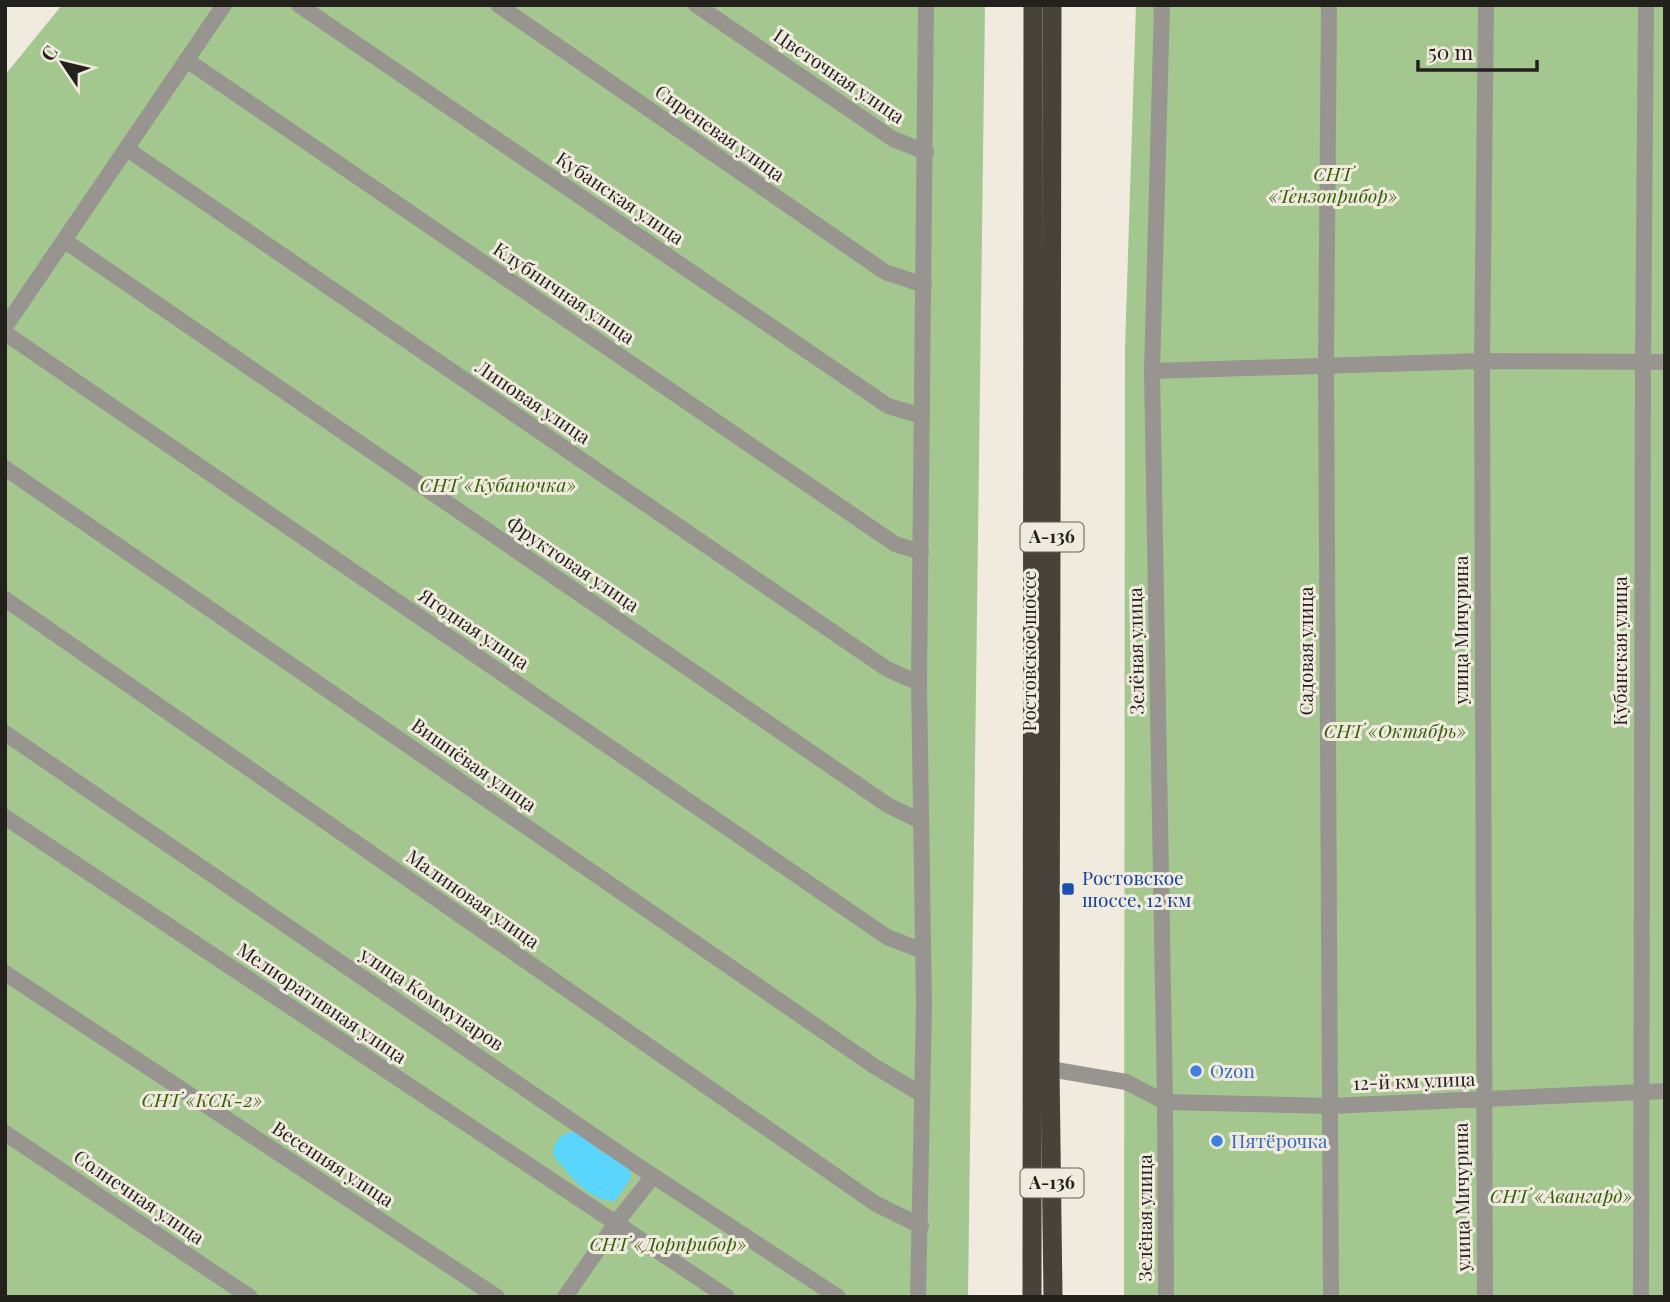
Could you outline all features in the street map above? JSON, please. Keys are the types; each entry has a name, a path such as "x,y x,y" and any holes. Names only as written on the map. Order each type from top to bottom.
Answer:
{"highway":[{"name":"Ростовское шоссе","path":"1033,5 1041,1069 1053,1297"},
{"name":"Ростовское шоссе","path":"1032,1297 1041,1069 1052,5"}],"street":[{"path":"5,327 224,5"},
{"name":"Кубанская улица","path":"299,5 888,405 922,416"},
{"name":"Сиреневая улица","path":"498,5 885,272 924,285"},
{"name":"Цветочная улица","path":"696,5 893,139 926,152"},
{"path":"918,1297 923,951 919,683 926,5"},
{"name":"Зелёная улица","path":"1162,5 1152,371 1166,1297"},
{"name":"Садовая улица","path":"1329,5 1326,365 1331,1297"},
{"name":"улица Мичурина","path":"1485,1297 1482,1100 1482,361 1486,5"},
{"name":"Кубанская улица","path":"1641,1297 1646,5"},
{"name":"Клубничная улица","path":"188,61 895,544 921,552"},
{"name":"Липовая улица","path":"127,149 887,669 919,683"},
{"name":"Фруктовая улица","path":"65,241 889,806 921,821"},
{"name":"Ягодная улица","path":"5,333 875,930 923,951"},
{"path":"1152,371 1482,361 1665,362"},
{"name":"Вишнёвая улица","path":"5,468 874,1066 921,1094"},
{"name":"Малиновая улица","path":"5,599 876,1204 920,1226"},
{"name":"улица Коммунаров","path":"5,733 653,1176 838,1297"},
{"name":"Мелиоративная улица","path":"5,817 727,1297"},
{"name":"Весенняя улица","path":"5,973 497,1297"},
{"path":"1041,1069 1126,1082 1165,1102"},
{"name":"12-й км улица","path":"1165,1102 1329,1106 1665,1091"},
{"name":"Солнечная улица","path":"5,1133 250,1297"},
{"path":"565,1297 616,1223 653,1176"}],"green space":[{"name":"СНТ «Кубаночка»","path":"62,5 985,5 968,1297 5,1297 5,75"},
{"path":"1136,5 1665,5 1665,1297 1124,1297 1125,348"}],"water":[{"path":"572,1132 589,1137 599,1151 614,1157 631,1171 630,1179 615,1201 605,1200 588,1191 553,1155 558,1139"}],"place":[{"name":"Ростовское шоссе, 12 км","path":"1068,889"},
{"name":"Ozon","path":"1196,1071"},
{"name":"Пятёрочка","path":"1217,1141"}],"park label":[{"name":"СНТ «Тензоприбор»","path":"1333,185"},
{"name":"СНТ «Октябрь»","path":"1395,731"},
{"name":"СНТ «КСК-2»","path":"202,1100"},
{"name":"СНТ «Авангард»","path":"1561,1196"},
{"name":"СНТ «Дорприбор»","path":"668,1244"}]}
